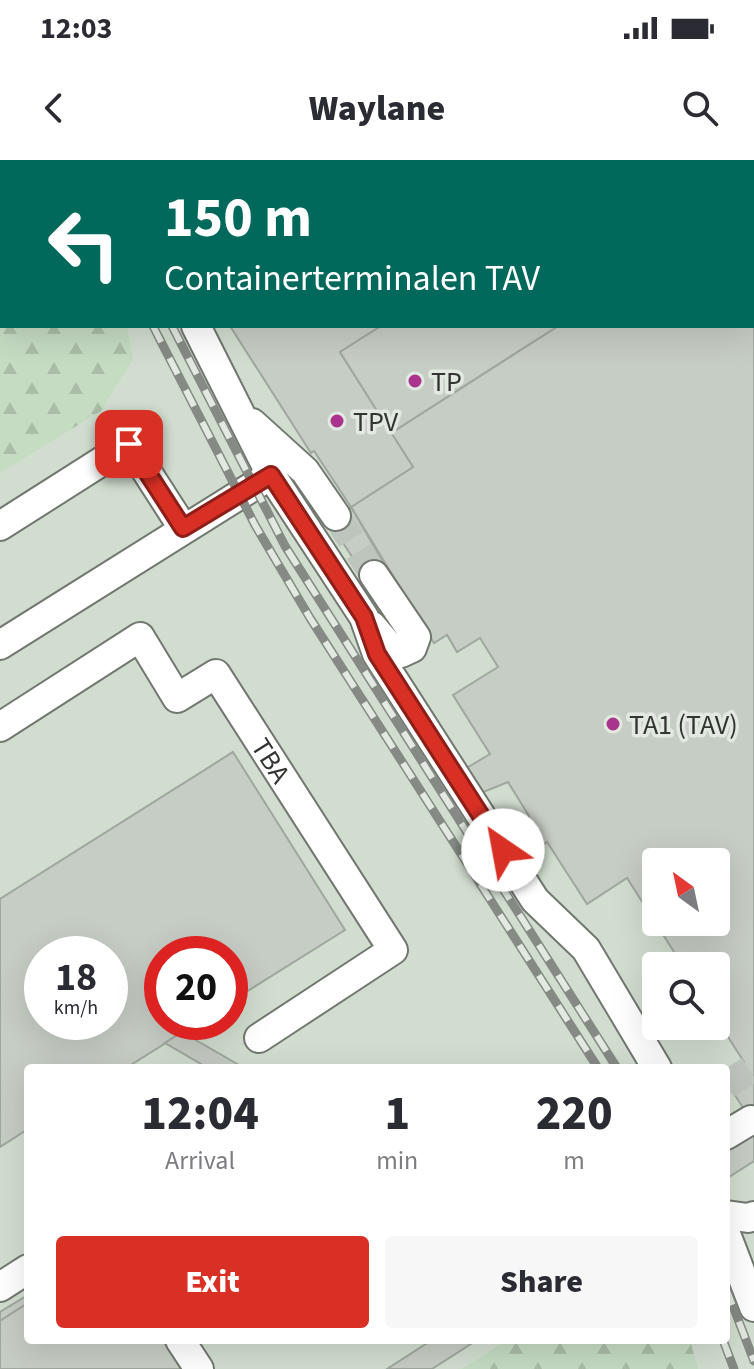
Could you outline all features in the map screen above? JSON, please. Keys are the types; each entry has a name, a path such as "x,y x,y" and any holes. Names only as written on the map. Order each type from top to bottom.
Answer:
{"street":[{"path":"197,328 271,475 364,617 393,651 401,653 412,648 416,637 374,575"},
{"path":"240,412 305,471 336,516"},
{"path":"0,526 129,444 183,528"},
{"path":"0,645 271,475"},
{"path":"364,617 377,654 535,900 586,949 655,1064"},
{"name":"TBA","path":"0,727 140,637 177,698 216,674 393,950 259,1038"},
{"path":"730,1133 751,1120"},
{"path":"730,1216 754,1216"},
{"path":"730,1255 754,1307"},
{"path":"0,1287 24,1272"},
{"path":"183,1344 199,1369"}],"shaded area":[{"path":"0,328 754,328 754,1369 0,1369"}],"green space":[{"path":"0,328 127,328 133,359 101,411 0,473"},
{"path":"501,1344 691,1344 698,1369 462,1369"}],"building":[{"name":"TPV","path":"231,328 378,328 340,352 413,467 351,507 314,451 311,453"},
{"name":"TP","path":"378,328 555,328 391,433 340,352"},
{"name":"TA1 (TAV)","path":"555,328 754,328 754,1125 730,1087 730,1071 744,1062 730,1040 730,952 674,952 664,936 730,936 730,848 642,848 642,902 627,878 587,904 547,842 522,858 507,834 529,816 508,782 481,793 465,769 490,754 453,695 498,667 480,638 457,652 447,635 434,643 351,507 413,467 391,433"},
{"path":"351,507 386,567 367,580 329,521"},
{"path":"233,752 345,930 248,991 248,936 144,936 144,1040 170,1040 132,1064 24,1064 24,1132 0,1147 0,899"},
{"path":"170,1040 196,1040 237,1064 201,1064 165,1043"},
{"path":"754,1131 754,1161 730,1176 730,1146"},
{"path":"24,1297 24,1306 0,1321 0,1312"},
{"path":"24,1306 24,1344 172,1344 188,1369 0,1369 0,1321"},
{"path":"426,1344 471,1344 432,1369 387,1369"}],"tunnel":[{"path":"336,516 374,575"},
{"path":"730,1082 754,1067"}],"railway":[{"path":"154,328 255,525 310,618 595,1064"},
{"path":"173,328 285,546 614,1064"},
{"path":"730,1298 754,1361"},
{"path":"725,1344 734,1369"}],"place":[{"name":"TP","path":"415,381"},
{"name":"TPV","path":"337,421"},
{"name":"TA1 (TAV)","path":"613,724"}],"route":[{"path":"129,444 183,528 271,475 364,617 377,654 503,850"}]}
